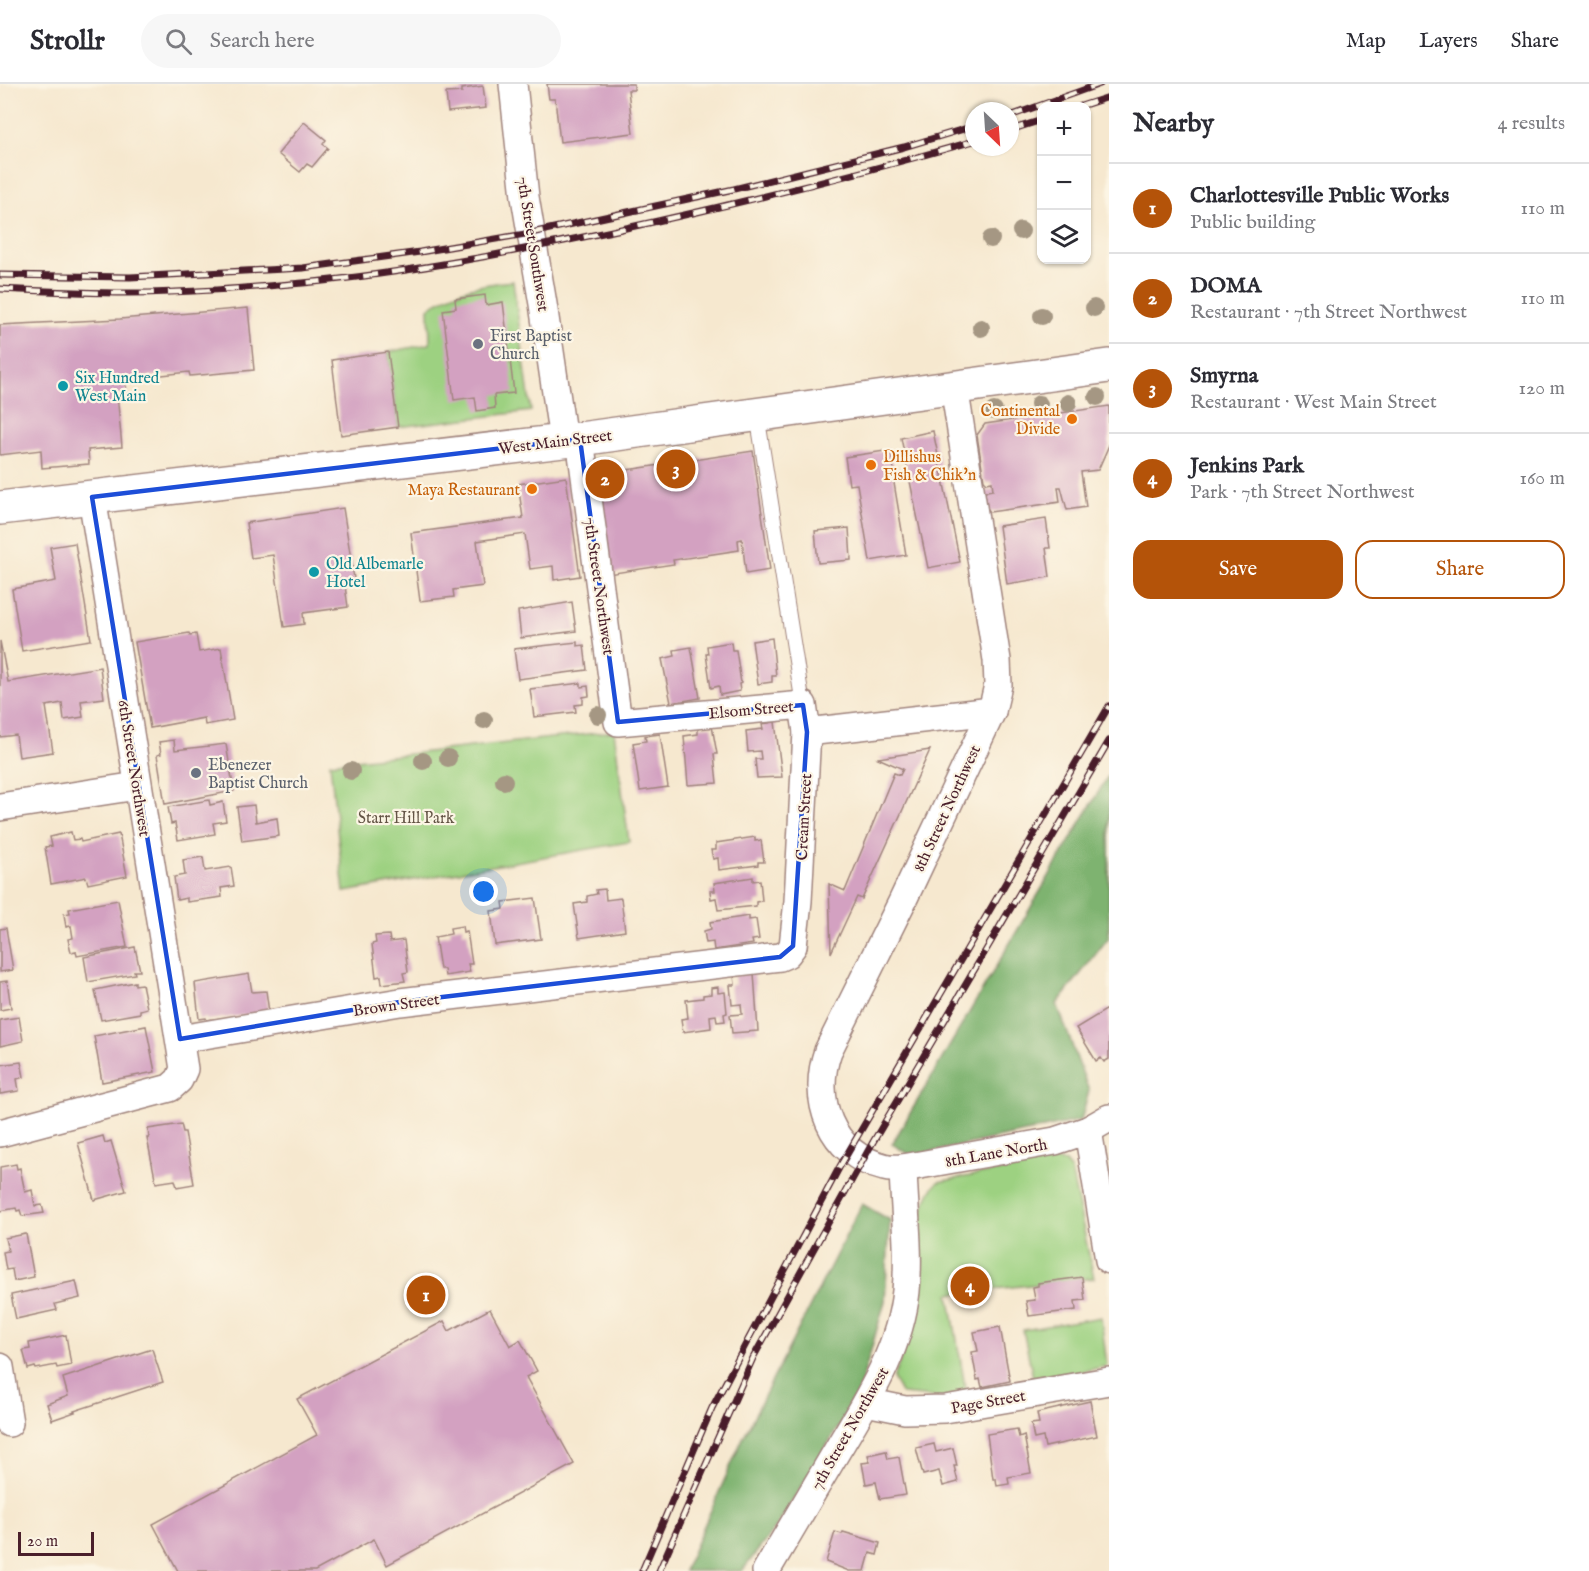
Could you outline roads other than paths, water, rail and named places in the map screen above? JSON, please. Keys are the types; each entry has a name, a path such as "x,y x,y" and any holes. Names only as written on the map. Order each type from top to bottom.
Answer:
{"main road":[{"name":"West Main Street","path":"0,508 572,439 1109,366"}],"street":[{"name":"7th Street Southwest","path":"513,84 525,197 543,304 572,439"},
{"name":"8th Street Northwest","path":"903,1168 884,1167 864,1160 846,1147 833,1130 820,1089 822,1067 828,1051 902,902 992,711 998,685 996,650 954,386"},
{"name":"7th Street Northwest","path":"572,439 615,698"},
{"name":"6th Street Northwest","path":"92,497 137,786 180,1039"},
{"name":"Elsom Street","path":"615,698 618,722 803,705 807,732 992,711"},
{"name":"Cream Street","path":"798,901 807,732"},
{"path":"0,807 137,786"},
{"name":"Brown Street","path":"180,1039 400,1002 780,957 787,954 793,946 798,901"},
{"path":"0,1133 170,1088 179,1080 184,1069 180,1039"},
{"path":"1098,1124 1109,1260"},
{"name":"8th Lane North","path":"903,1168 1055,1141 1098,1124"},
{"name":"7th Street Northwest","path":"766,1571 866,1402 890,1353 897,1333 906,1293 907,1254 903,1168"},
{"path":"0,1367 9,1423"},
{"name":"Page Street","path":"866,1402 905,1410 945,1409 1109,1381"}],"lane":[{"path":"757,414 803,705"}],"railway":[{"path":"1019,113 1100,84"},
{"path":"1091,103 1109,97"},
{"path":"1019,127 1037,122"},
{"path":"0,275 130,277 303,268 420,252 531,233 734,189 904,147 965,129"},
{"path":"0,289 113,293 195,291 343,279 422,268 707,210 965,143"},
{"path":"642,1571 712,1408 839,1168 1109,706"},
{"path":"659,1571 753,1358 873,1142 1109,741"}],"place":[{"name":"First Baptist Church","path":"478,344"},
{"name":"Six Hundred West Main","path":"63,386"},
{"name":"Continental Divide","path":"1072,419"},
{"name":"Dillishus Fish & Chik'n","path":"871,465"},
{"name":"Smyrna","path":"676,469"},
{"name":"DOMA","path":"605,479"},
{"name":"Maya Restaurant","path":"532,489"},
{"name":"Old Albemarle Hotel","path":"314,572"},
{"name":"Ebenezer Baptist Church","path":"196,773"},
{"name":"Jenkins Park","path":"970,1286"},
{"name":"Charlottesville Public Works","path":"426,1295"}],"park label":[{"name":"Starr Hill Park","path":"406,817"}]}
